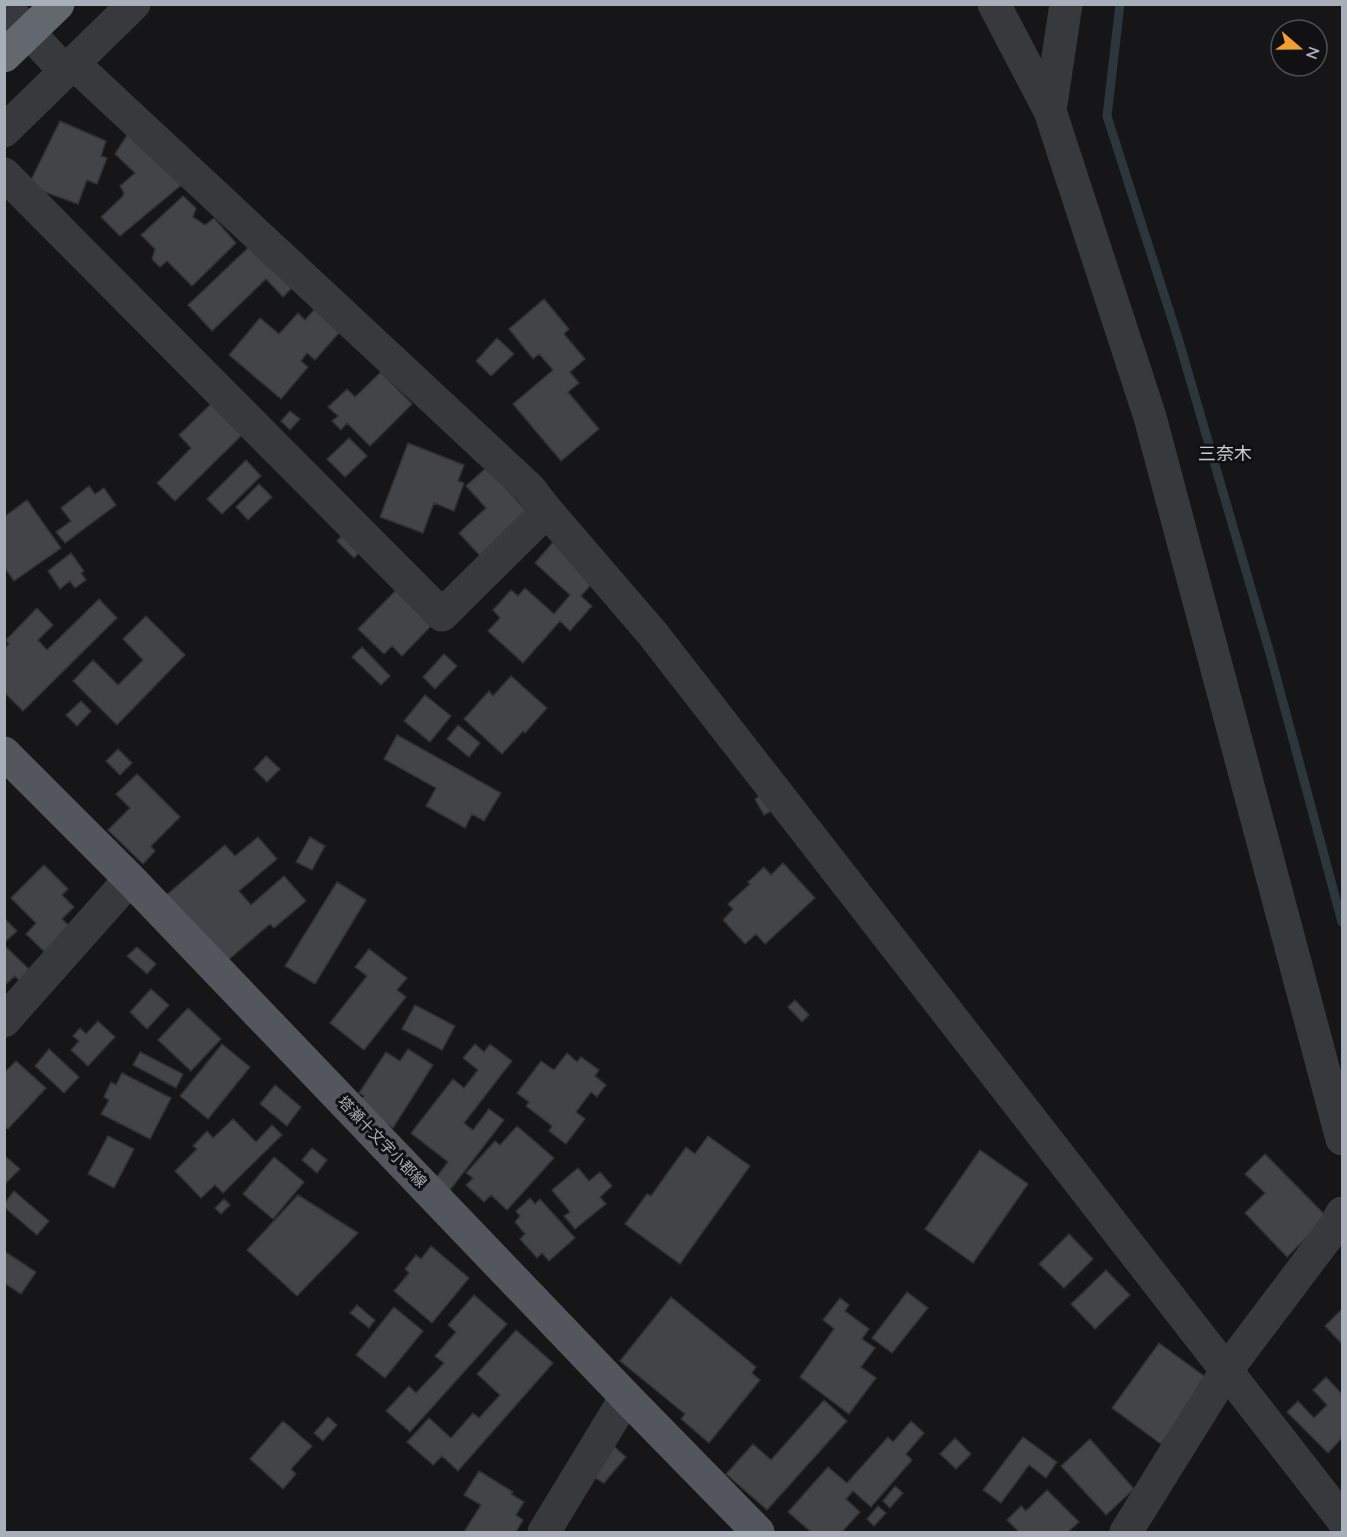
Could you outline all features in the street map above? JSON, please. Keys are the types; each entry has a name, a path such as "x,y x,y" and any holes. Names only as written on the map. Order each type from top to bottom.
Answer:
{"highway":[{"path":"4,56 58,4"}],"main road":[{"name":"塔瀬十文字小郡線","path":"4,753 130,879 758,1533"}],"street":[{"path":"4,132 134,4"},
{"path":"994,4 1050,111 1150,417 1342,1139"},
{"path":"1050,111 1066,4"},
{"path":"4,6 29,32 530,489 652,633 1342,1519"},
{"path":"4,174 442,615 547,511"},
{"path":"4,1021 130,879"},
{"path":"1126,1533 1226,1371 1340,1226"},
{"path":"544,1533 626,1397"}],"building":[{"path":"60,121 106,141 101,156 107,158 97,184 87,180 78,204 28,186"},
{"path":"129,132 185,182 120,236 101,217 122,197 124,193 120,186 135,173 115,154"},
{"path":"183,196 196,208 193,217 205,225 214,218 236,243 192,286 167,261 160,267 152,259 155,249 141,235"},
{"path":"252,244 300,280 283,297 266,279 212,331 188,305"},
{"path":"544,299 569,329 564,334 585,359 570,372 579,383 568,392 599,429 561,461 513,404 553,370 539,354 533,359 509,329"},
{"path":"320,303 346,325 315,360 307,353 301,361 308,367 281,399 229,355 260,318 279,334 298,313 305,320"},
{"path":"497,338 514,354 491,376 476,361"},
{"path":"381,372 412,404 370,446 347,423 341,430 332,421 338,416 328,407 347,389 355,397"},
{"path":"213,402 243,434 175,501 157,483 191,448 179,435"},
{"path":"290,411 300,419 290,430 281,421"},
{"path":"349,438 367,456 345,477 327,459"},
{"path":"408,443 464,465 458,481 464,483 454,511 434,503 423,533 380,517"},
{"path":"246,460 261,476 222,514 207,499"},
{"path":"487,467 531,516 483,559 459,533 486,508 466,486"},
{"path":"259,484 272,497 248,520 236,507"},
{"path":"89,486 95,494 104,488 116,505 65,543 56,532 71,521 61,508"},
{"path":"27,500 61,548 14,581 4,567 4,517"},
{"path":"350,527 368,544 354,558 337,541"},
{"path":"553,542 595,580 581,596 592,606 570,631 560,621 523,663 488,631 500,618 493,610 511,590 518,596 525,588 554,614 570,595 535,563"},
{"path":"71,553 84,571 81,573 86,580 75,588 70,581 60,589 48,571"},
{"path":"403,583 432,625 402,656 392,646 384,654 358,629"},
{"path":"99,599 117,618 23,711 4,692 4,649 9,644 6,640 37,608 53,625 38,640 47,650"},
{"path":"146,616 185,655 117,725 73,681 93,660 118,685 143,660 123,639"},
{"path":"362,647 390,676 381,685 352,657"},
{"path":"444,654 457,666 435,689 423,677"},
{"path":"511,676 547,708 502,754 464,719 489,691 493,696"},
{"path":"425,695 451,716 430,742 404,721"},
{"path":"81,701 91,711 77,726 66,715"},
{"path":"458,725 480,743 469,757 447,739"},
{"path":"397,735 501,793 484,821 472,814 465,828 426,806 436,788 384,759"},
{"path":"118,749 132,763 120,775 106,761"},
{"path":"266,756 280,769 267,782 254,769"},
{"path":"137,774 180,817 151,846 155,851 143,864 108,830 130,808 116,794"},
{"path":"771,790 780,806 764,815 755,799"},
{"path":"258,837 277,859 239,891 251,905 284,876 306,901 274,928 270,924 227,961 164,897 225,845 235,856"},
{"path":"310,837 325,846 312,870 296,862"},
{"path":"783,863 815,898 765,944 756,934 745,944 723,920 733,909 728,904 750,884 748,882 764,867 771,875"},
{"path":"44,865 68,889 62,895 74,907 62,919 78,935 54,961 26,934 36,923 11,898"},
{"path":"337,882 366,900 315,984 285,966"},
{"path":"4,918 17,931 4,943"},
{"path":"4,945 36,976 25,987 15,976 4,986"},
{"path":"137,947 156,964 147,974 127,956"},
{"path":"369,949 407,978 397,990 406,997 364,1050 330,1023 367,976 355,967"},
{"path":"151,989 169,1005 147,1029 130,1012"},
{"path":"795,1000 809,1015 802,1022 788,1007"},
{"path":"415,1005 455,1026 442,1050 402,1029"},
{"path":"188,1008 221,1039 191,1071 158,1040"},
{"path":"98,1021 115,1037 88,1066 71,1050 79,1041 73,1036 80,1028 86,1034"},
{"path":"222,1044 250,1067 208,1119 180,1096"},
{"path":"475,1044 484,1052 490,1044 512,1061 464,1123 473,1130 489,1109 504,1120 450,1190 435,1179 448,1162 411,1133 453,1079 464,1088 478,1070 463,1058"},
{"path":"49,1049 79,1077 64,1093 35,1066"},
{"path":"408,1049 433,1065 393,1128 358,1105 364,1096 359,1093 386,1052 400,1061"},
{"path":"140,1052 183,1074 176,1088 133,1065"},
{"path":"567,1053 577,1062 581,1057 599,1070 595,1076 606,1085 597,1097 591,1092 576,1112 585,1119 566,1144 549,1131 552,1126 526,1106 529,1102 517,1093 541,1061 554,1070"},
{"path":"16,1061 46,1088 8,1129 4,1126 4,1073"},
{"path":"122,1073 171,1098 150,1139 101,1114 109,1100 104,1097 111,1082 116,1085"},
{"path":"275,1085 301,1107 287,1126 260,1104"},
{"path":"233,1119 256,1142 272,1125 282,1135 223,1193 215,1185 201,1198 175,1171 197,1149 193,1146 207,1131 213,1138"},
{"path":"517,1126 554,1158 507,1210 491,1195 484,1202 466,1185 473,1178 466,1173 495,1141 500,1145"},
{"path":"108,1136 134,1149 114,1188 88,1174"},
{"path":"708,1136 750,1166 680,1264 625,1224 647,1194 651,1196 686,1147 695,1154"},
{"path":"312,1148 327,1160 317,1173 302,1160"},
{"path":"980,1150 1028,1184 973,1263 925,1229"},
{"path":"1265,1154 1327,1217 1287,1257 1245,1213 1265,1193 1245,1174"},
{"path":"4,1155 20,1169 4,1185"},
{"path":"274,1157 304,1182 273,1219 243,1194"},
{"path":"578,1168 589,1181 600,1172 612,1186 600,1197 606,1204 575,1229 564,1216 570,1212 552,1190"},
{"path":"14,1191 49,1221 37,1235 4,1207"},
{"path":"298,1195 358,1233 297,1296 247,1250"},
{"path":"530,1198 535,1204 540,1199 575,1238 549,1261 542,1253 537,1258 520,1239 525,1234 515,1222 520,1216 516,1211"},
{"path":"224,1199 230,1205 221,1214 215,1208"},
{"path":"1069,1234 1093,1259 1064,1288 1039,1264"},
{"path":"431,1246 469,1278 432,1323 394,1291 409,1273 405,1269 416,1255 421,1259"},
{"path":"4,1251 36,1272 21,1294 4,1283"},
{"path":"1106,1270 1130,1295 1095,1329 1071,1304"},
{"path":"907,1292 928,1308 892,1353 872,1338"},
{"path":"474,1295 507,1324 410,1432 386,1411 409,1386 416,1393 444,1363 435,1356 456,1332 448,1325"},
{"path":"671,1297 756,1367 752,1373 760,1380 709,1443 681,1419 685,1414 620,1361"},
{"path":"840,1298 849,1305 845,1311 869,1329 862,1339 875,1348 861,1367 876,1378 849,1414 800,1377 834,1329 823,1320"},
{"path":"357,1305 375,1320 369,1328 350,1313"},
{"path":"394,1307 423,1331 385,1378 356,1355"},
{"path":"1342,1309 1342,1344 1325,1326"},
{"path":"516,1330 553,1363 458,1471 442,1456 433,1465 407,1442 429,1418 451,1438 473,1413 479,1418 500,1395 477,1374"},
{"path":"1159,1343 1208,1379 1161,1444 1112,1408"},
{"path":"1326,1377 1342,1394 1342,1438 1328,1453 1287,1412 1298,1401 1314,1418 1327,1405 1313,1390"},
{"path":"824,1400 847,1421 767,1510 726,1474 753,1444 771,1460"},
{"path":"328,1417 337,1425 323,1441 314,1433"},
{"path":"283,1421 312,1446 291,1469 296,1474 283,1489 250,1459"},
{"path":"911,1421 924,1433 906,1454 912,1460 871,1507 853,1491 846,1499 860,1512 842,1532 811,1532 788,1512 828,1467 847,1483 888,1437 893,1442"},
{"path":"1023,1437 1057,1462 1046,1478 1029,1465 1001,1503 983,1490"},
{"path":"955,1438 971,1454 956,1469 940,1454"},
{"path":"1090,1439 1134,1489 1106,1515 1061,1466"},
{"path":"607,1440 626,1457 604,1483 590,1475"},
{"path":"479,1471 513,1492 511,1494 524,1502 516,1515 523,1520 516,1532 464,1532 481,1505 464,1495"},
{"path":"895,1486 903,1493 890,1508 883,1501"},
{"path":"1047,1490 1079,1522 1068,1532 1019,1532 1007,1520 1021,1506 1026,1511"},
{"path":"878,1506 886,1513 874,1526 867,1519"}],"waterway":[{"path":"1120,4 1107,116 1178,338 1269,650 1342,922"}],"district":[{"name":"三奈木","path":"1225,454"}]}
